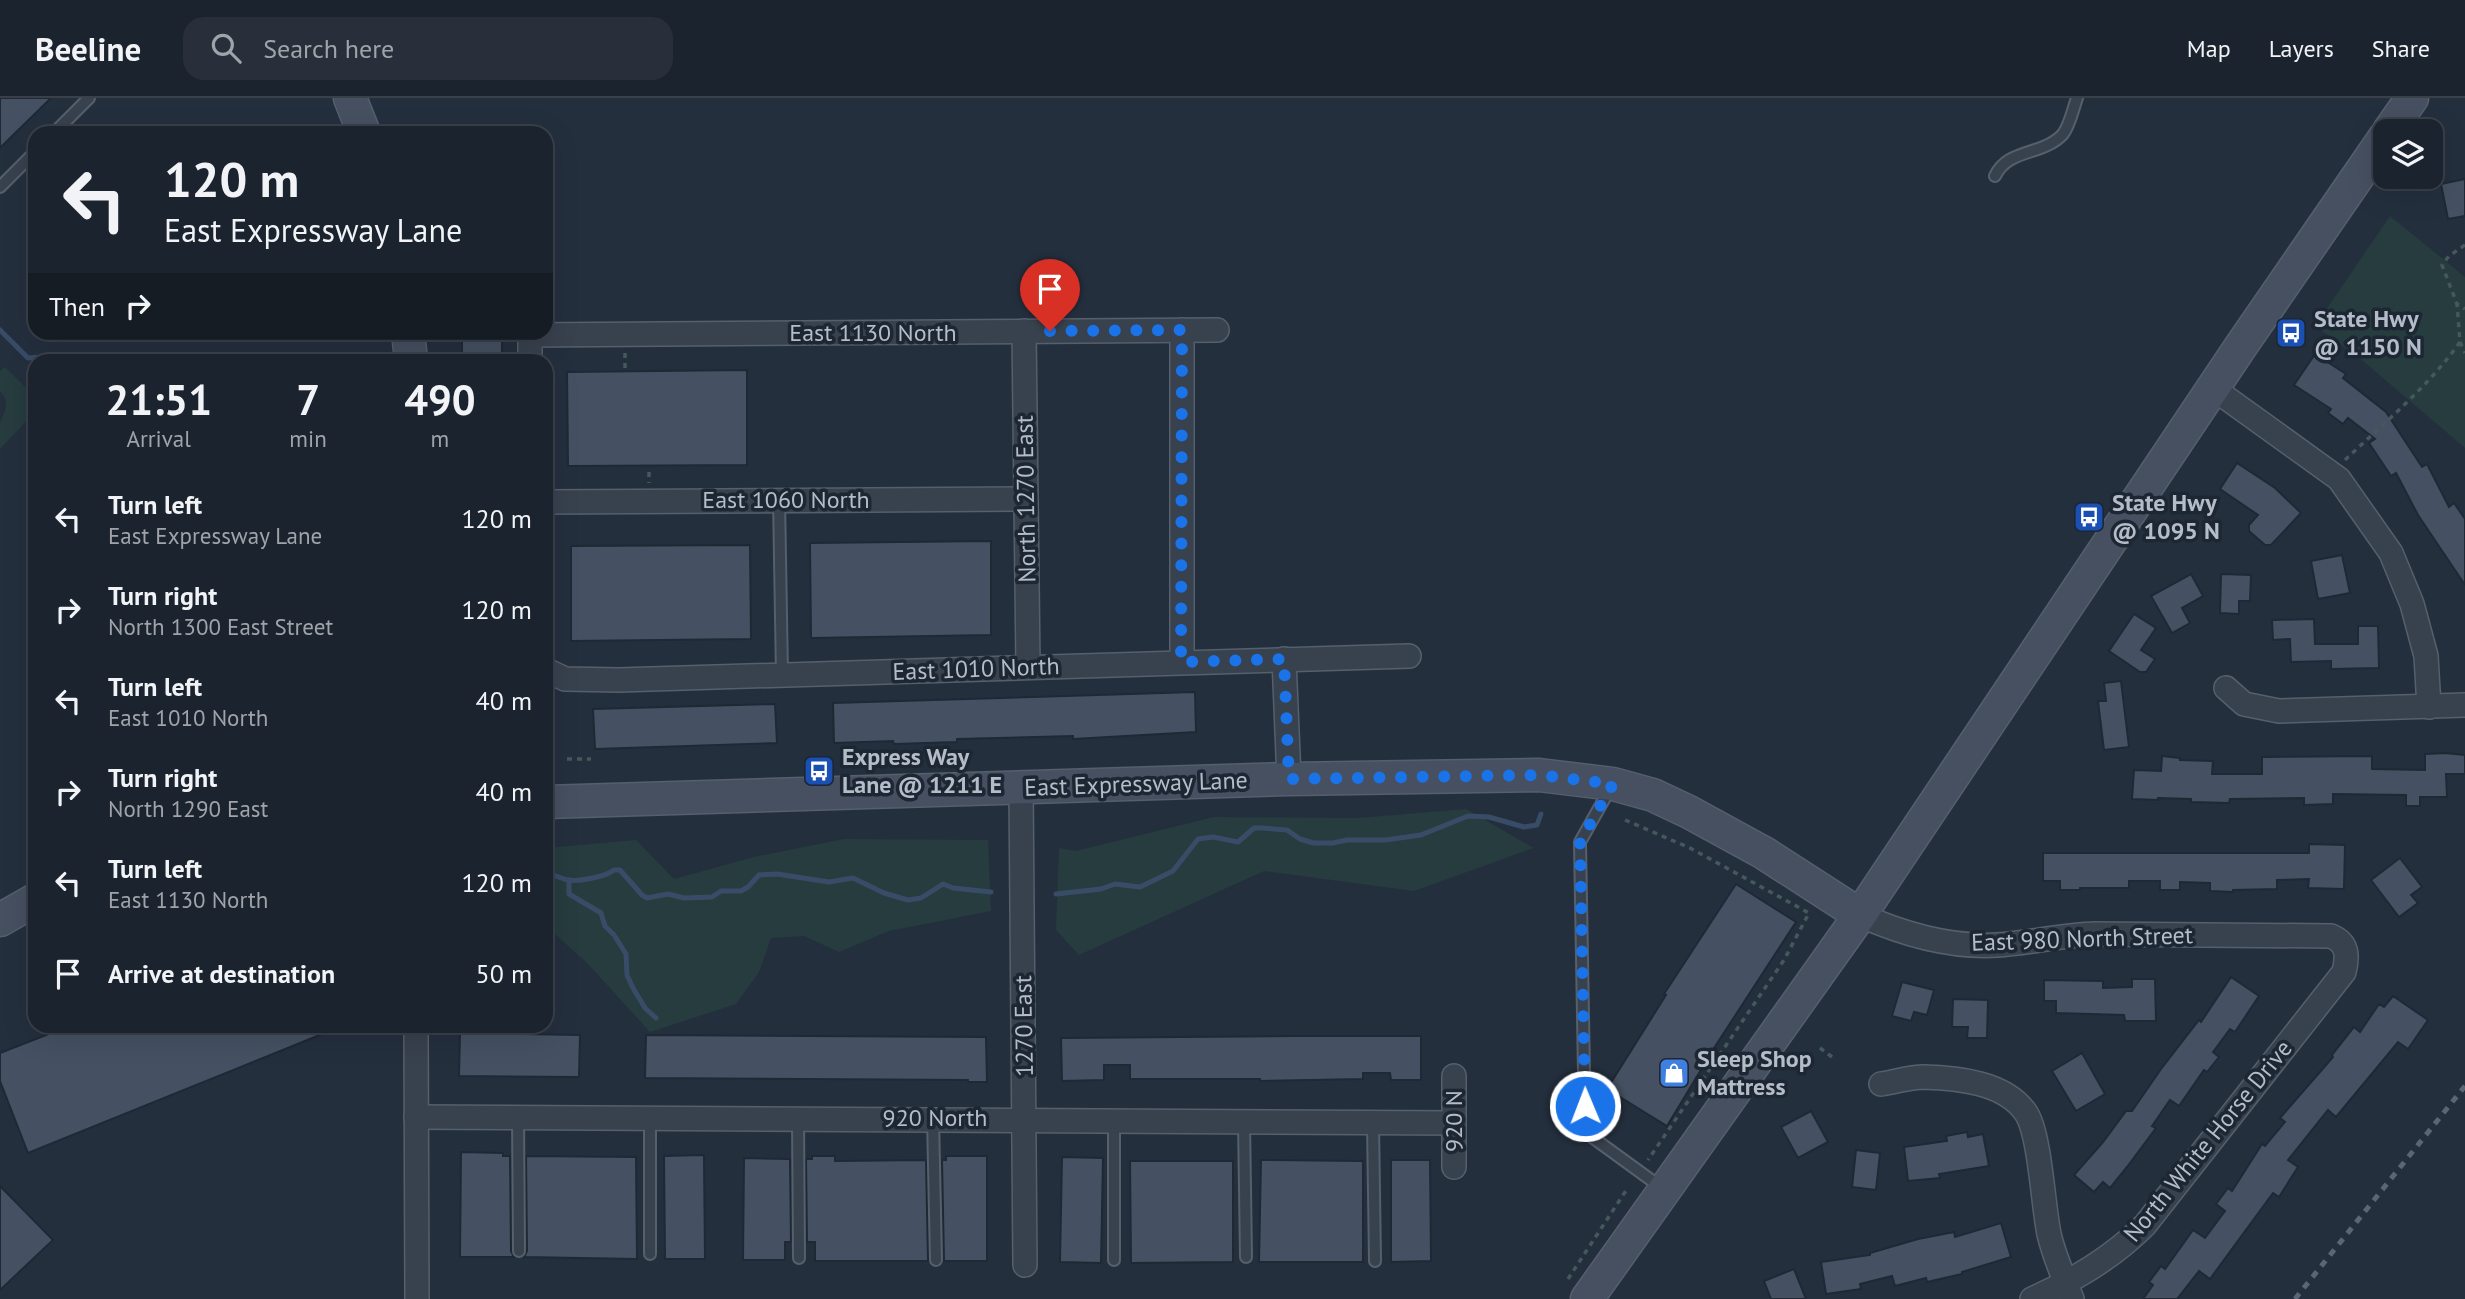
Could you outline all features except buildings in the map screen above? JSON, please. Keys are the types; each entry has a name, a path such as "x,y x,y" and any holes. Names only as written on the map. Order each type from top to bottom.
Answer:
{"street":[{"path":"350,98 361,126"},
{"path":"2395,119 2404,100"},
{"path":"1578,1289 1664,1190 1860,915 2241,346 2373,154"},
{"path":"1181,662 1182,330"},
{"name":"East 1130 North","path":"553,334 1217,330"},
{"name":"North 1270 East","path":"1024,331 1028,666"},
{"path":"2214,389 2339,479 2391,553 2412,604 2426,656 2429,707"},
{"name":"East 1060 North","path":"553,502 1025,499"},
{"name":"East 1010 North","path":"553,673 565,679 581,680 1409,656"},
{"path":"1284,659 1289,779"},
{"path":"2226,688 2244,704 2279,711 2465,705"},
{"name":"East Expressway Lane","path":"553,802 1289,779 1539,775 1613,784 1653,795 1717,826 1764,853 1860,915"},
{"name":"1270 East","path":"1021,788 1025,1265"},
{"path":"0,920 28,904"},
{"name":"East 980 North Street","path":"1860,915 1914,937 1994,946 2067,935 2123,934 2331,936 2340,939 2346,948"},
{"name":"North White Horse Drive","path":"2032,1299 2069,1291 2145,1225 2344,972 2346,948"},
{"path":"416,1033 418,1299"},
{"name":"920 N","path":"1454,1076 1454,1167"},
{"path":"1881,1084 1921,1077 1972,1082 1992,1088 2012,1100 2026,1114 2033,1134 2050,1237 2069,1291"},
{"name":"920 North","path":"416,1116 1454,1123"}],"lane":[{"path":"61,126 89,98"},
{"path":"1995,176 2000,166 2013,157 2052,144 2065,131 2077,98"},
{"path":"0,187 28,159"},
{"path":"779,499 782,675"},
{"path":"1613,784 1580,842 1585,1132 1664,1190"},
{"path":"518,1117 519,1251"},
{"path":"650,1118 650,1254"},
{"path":"797,1118 799,1258"},
{"path":"933,1118 936,1260"},
{"path":"1114,1120 1114,1260"},
{"path":"1244,1121 1246,1257"},
{"path":"1374,1123 1375,1261"}],"path":[{"path":"2465,245 2449,256 2442,265 2457,303 2460,342 2465,353"},
{"path":"2457,303 2465,309"},
{"path":"2341,464 2431,380 2460,342"},
{"path":"567,759 591,759"},
{"path":"1625,820 1689,848 1808,913 1784,960 1648,1160"},
{"path":"1820,1048 1836,1060"},
{"path":"1578,1289 1627,1189"}],"green space":[{"path":"2390,216 2465,277 2465,448 2362,360 2315,326"},
{"path":"5,367 28,390 28,419 0,449 0,424 6,404 0,391 0,371"},
{"path":"1466,809 1534,848 1414,891 1264,871 1079,955 1056,930 1059,848 1076,851 1214,817 1358,818"},
{"path":"844,839 988,840 991,911 889,931 839,952 804,936 771,938 759,972 736,1004 650,1032 588,964 553,932 553,847 636,840 674,879 754,857"}],"waterway":[{"path":"0,330 28,358"},
{"path":"1056,894 1101,889 1115,884 1140,887 1173,871 1198,839 1213,837 1238,842 1254,828 1287,830 1300,839 1313,843 1333,843 1421,835 1468,816 1489,817 1524,827 1537,825 1541,814"},
{"path":"553,875 579,880 620,870 647,898 668,894 684,898 712,897 721,891 741,891 759,875 777,874 829,882 853,878 884,893 908,900 921,898 943,884 953,888 991,892"},
{"path":"569,880 569,894 601,913 605,926 626,954 627,975 633,988 645,1008 656,1018"}],"railway":[{"path":"2295,1299 2465,1086"}],"place":[{"name":"State Hwy @ 1150 N","path":"2291,333"},
{"name":"State Hwy @ 1095 N","path":"2089,517"},
{"name":"Express Way Lane @ 1211 E","path":"819,771"},
{"name":"Sleep Shop Mattress","path":"1674,1073"}],"route":[{"path":"1050,331 1182,330 1181,662 1284,659 1289,779 1539,775 1613,784 1580,842 1585,1106"}]}
